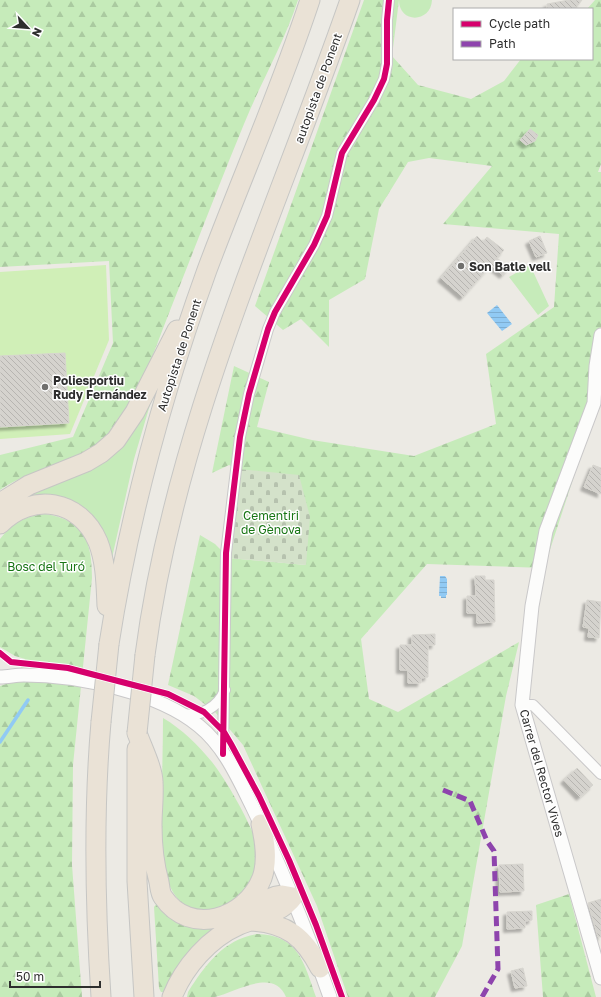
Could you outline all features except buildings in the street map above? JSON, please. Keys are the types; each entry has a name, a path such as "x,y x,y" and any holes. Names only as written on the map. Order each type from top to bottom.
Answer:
{"highway":[{"name":"Autopista de Ponent","path":"109,644 123,559 144,469 167,387 207,270 310,0"},
{"name":"autopista de Ponent","path":"137,733 151,607 162,551 190,446 222,345 350,0"},
{"path":"0,503 29,485 86,462 116,440 140,402 207,270"},
{"path":"0,524 8,516 21,508 39,504 52,504 65,508 83,520 96,537 104,569 109,644 101,722 95,829 95,890 100,997"},
{"path":"137,733 153,781 152,826 157,874 162,896 175,910 194,918 211,920 276,896 282,895 293,897 290,902 280,908 226,931 204,949 184,973 172,997"},
{"path":"137,733 137,881 144,997"},
{"path":"232,913 244,905 254,893 263,873 265,848 261,824"},
{"path":"250,920 271,923 292,932 309,949 320,968"}],"street":[{"path":"223,754 226,554 237,455 249,394 268,329 275,312 314,245 327,216 342,153 374,100 384,79 387,64 387,20 389,0"},
{"name":"Carrer del Rector Vives","path":"601,335 596,366 594,403 546,531 532,606 522,705 601,978"},
{"path":"0,669 23,675"},
{"path":"0,677 23,675 78,679 98,683 151,700 180,713 203,729 223,754 238,779 261,824 293,897 330,997"},
{"path":"180,713 192,715 212,708 222,696 225,688"},
{"path":"522,705 533,705 601,774"}],"green space":[{"path":"0,0 298,0 286,32 244,124 144,376 128,408 109,434 85,452 71,459 27,475 0,490 0,455 73,437 113,343 109,261 0,267"},
{"path":"364,0 399,0 392,56 418,85 471,99 504,81 520,60 593,60 593,8 588,8 595,0 601,0 601,164 598,172 601,172 601,386 596,409 544,568 427,564 361,639 369,699 398,712 519,642 506,696 462,946 435,997 348,997 317,906 243,745 215,712 194,696 168,685 200,535 215,544 229,558 306,565 238,469 229,465 212,473 234,366 269,382 257,427 312,440 414,456 496,424 486,354 554,307 559,234 443,224 492,166 429,158 408,162 379,209 365,279 329,300 329,347 301,319 283,330 255,306"},
{"path":"399,0 432,0 430,8 426,13 415,18 409,17 404,13 400,8"},
{"name":"Poliesportiu Rudy Fernández","path":"106,265 109,340 70,434 0,439 0,272"},
{"path":"530,265 549,306 538,315 509,277"},
{"path":"157,381 134,459 110,567 94,523 15,501 93,468"},
{"name":"Cementiri de Gènova","path":"238,469 299,475 310,517 306,565 230,558"},
{"name":"Bosc del Turó","path":"45,514 69,521 77,527 84,535 88,544 92,565 92,578 73,765 72,865 82,997 0,997 0,686 15,681 25,659 15,656 0,647 0,539 9,529 20,521 31,516"},
{"path":"163,718 177,727 212,762 234,796 253,833 257,858 251,881 242,893 230,903 217,909 203,910 189,907 178,899 169,884 162,852 161,830"},
{"path":"569,894 596,997 543,997 536,905"},
{"path":"157,903 214,926 215,931 165,992 161,992 159,988 154,907"},
{"path":"257,934 282,939 291,945 303,962 316,997 286,997 280,988 273,984 264,982 215,997 187,997 188,992 194,982 216,955 235,941"}],"water":[{"path":"497,305 512,324 502,331 487,313"},
{"path":"440,576 445,576 447,579 446,598 441,598 441,596 439,596"}],"waterway":[{"path":"0,742 28,700"}],"marked path":[{"path":"443,790 470,801 487,841 494,851 498,969 482,997"}],"cycle path":[{"path":"223,754 226,553 240,437 249,394 268,329 275,312 314,245 327,216 342,153 374,100 384,79 387,64 387,20 389,0"},
{"path":"0,653 11,662 68,668 168,694 204,712 224,732 259,796 289,860 316,925 342,997"}],"place":[{"name":"Son Batle vell","path":"461,266"},
{"name":"Poliesportiu Rudy Fernández","path":"45,387"}]}
